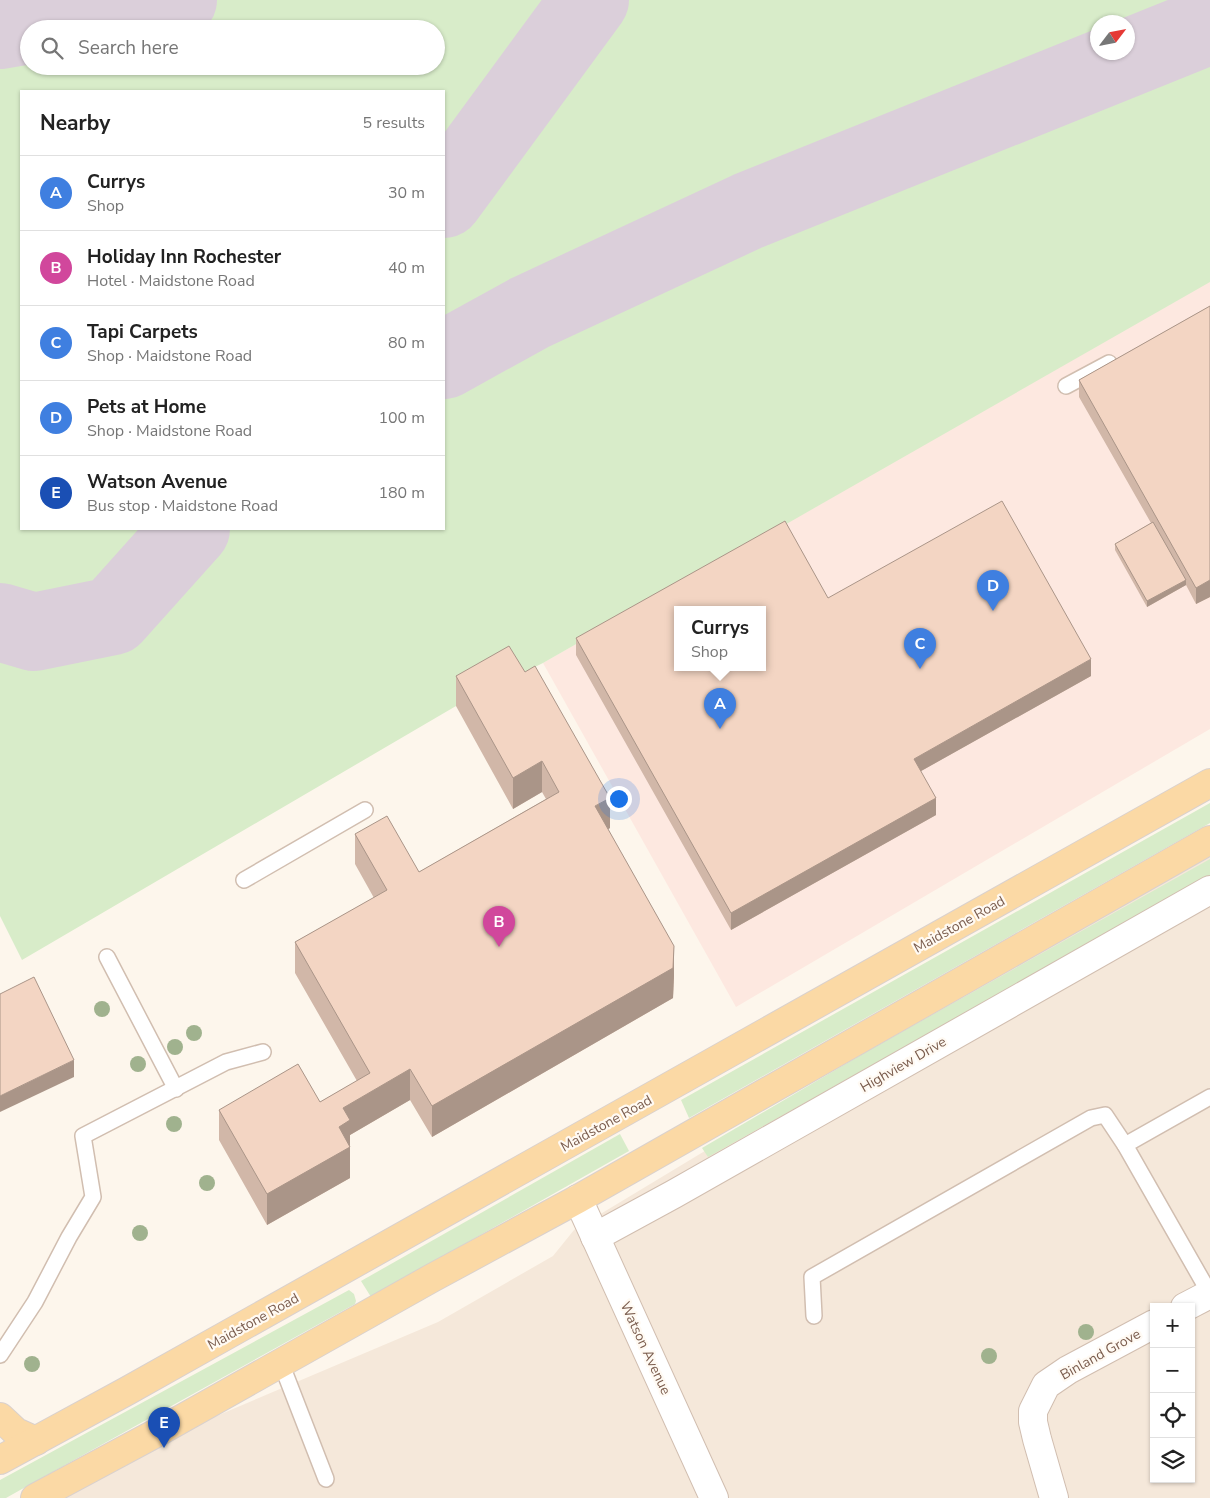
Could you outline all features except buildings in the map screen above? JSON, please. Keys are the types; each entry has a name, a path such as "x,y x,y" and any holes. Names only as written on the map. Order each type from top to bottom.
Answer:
{"main road":[{"name":"Maidstone Road","path":"0,1460 127,1392 1210,783"},
{"path":"35,1498 578,1199 1210,840"},
{"path":"0,1417 16,1432 36,1441"}],"street":[{"name":"Highview Drive","path":"595,1237 1210,890"},
{"name":"Watson Avenue","path":"578,1199 714,1498"},
{"path":"1193,1303 1210,1294"},
{"name":"Binland Grove","path":"1054,1498 1033,1422 1033,1411 1046,1385 1068,1370 1150,1326"}],"lane":[{"path":"1066,386 1125,355"},
{"path":"244,880 365,810"},
{"path":"106,957 176,1089"},
{"path":"0,1355 35,1302 69,1237 93,1197 84,1136 226,1062 263,1052"},
{"path":"1125,1145 1210,1097"},
{"path":"814,1316 812,1277 1091,1118 1105,1115 1125,1145 1210,1294"},
{"path":"280,1363 326,1479"}],"shaded area":[{"path":"1210,278 1210,729 736,1007 543,663"},
{"path":"1210,851 1210,1498 23,1498 438,1322 553,1256 574,1230 948,1004"}],"green space":[{"path":"0,0 1210,0 1210,282 543,663 456,706 22,960 0,916"},
{"path":"1210,803 1210,823 689,1118 681,1100"},
{"path":"1210,859 1210,876 708,1157 702,1148 866,1052"},
{"path":"620,1134 629,1151 371,1297 361,1281"},
{"path":"349,1290 354,1294 355,1304 6,1498 0,1498 0,1480"}],"taxiway":[{"path":"59,20 178,0"},
{"path":"445,198 590,0"},
{"path":"445,359 529,313 748,211 1210,25"},
{"path":"0,30 20,27"},
{"path":"0,622 34,632 113,616 190,530"}],"place":[{"name":"Pets at Home","path":"993,611"},
{"name":"Tapi Carpets","path":"920,669"},
{"name":"Currys","path":"720,729"},
{"name":"Holiday Inn Rochester","path":"499,947"},
{"name":"Watson Avenue","path":"164,1448"}]}
